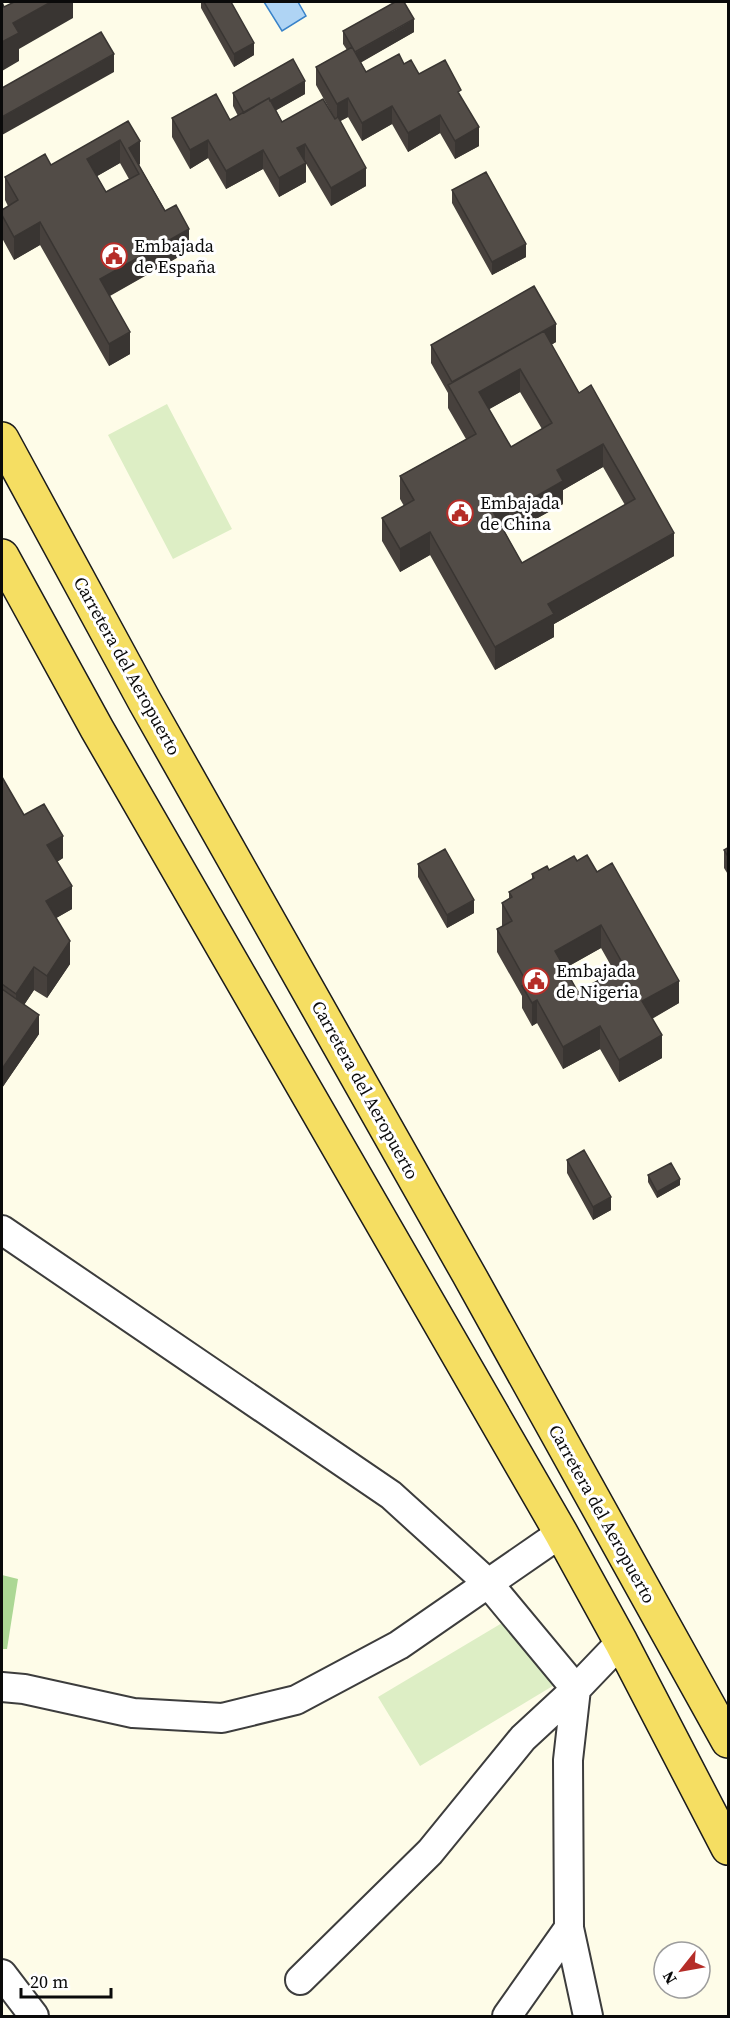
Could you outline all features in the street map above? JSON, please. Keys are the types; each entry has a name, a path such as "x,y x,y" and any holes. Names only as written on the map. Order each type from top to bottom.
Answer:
{"main road":[{"name":"Carretera del Aeropuerto","path":"2,439 145,702 729,1741"},
{"path":"2,556 97,729 561,1533 729,1848"}],"street":[{"path":"2,1230 391,1495 488,1583 576,1689 568,1760 569,1928 588,2016"},
{"path":"2,1687 24,1689 133,1713 222,1718 296,1700 399,1645 561,1533"},
{"path":"300,1980 430,1852 523,1738 576,1689 621,1642"},
{"path":"507,2016 569,1928"},
{"path":"2,1974 34,2016"}],"green space":[{"path":"167,404 232,529 173,559 108,435"},
{"path":"2,1575 18,1579 7,1649 2,1649"},
{"path":"519,1613 561,1681 420,1766 378,1697"}],"water":[{"path":"264,2 298,2 306,16 282,31"}],"building":[{"path":"2,2 4,7 14,2 51,2 13,23 19,33 2,42"},
{"path":"204,2 231,2 254,43 234,54"},
{"path":"395,2 404,2 414,19 355,52 343,31"},
{"path":"101,32 114,54 2,117 2,88"},
{"path":"352,47 366,72 399,54 404,64 411,60 419,74 445,60 461,90 458,92 479,127 455,141 440,115 408,133 392,106 362,123 348,98 337,104 316,67"},
{"path":"293,59 305,81 244,113 233,93"},
{"path":"216,94 230,120 269,98 282,122 323,99 335,119 338,117 366,168 331,188 305,144 297,148 306,163 279,178 263,150 226,171 208,140 190,150 172,118"},
{"name":"Embajada de España","path":"128,121 140,141 129,148 165,211 176,205 189,229 100,279 130,332 109,344 40,222 14,237 2,215 2,210 18,200 5,177 45,154 51,165","holes":["120,140 139,174 106,192 87,159"]},
{"path":"486,172 526,244 492,262 452,190"},
{"path":"534,286 556,324 452,382 431,345"},
{"path":"544,331 579,393 591,385 674,533 548,604 554,614 495,647 430,532 400,549 382,518 414,500 400,476 476,434 448,385","holes":["520,369 552,423 511,447 479,392","603,444 635,499 522,563 491,508 509,499 514,509 563,481 557,470"]},
{"path":"2,777 24,815 44,804 63,836 47,845 72,886 46,901 70,941 47,976 34,967 16,994 2,984"},
{"path":"729,847 729,858 724,850"},
{"path":"445,849 474,900 447,915 418,864"},
{"name":"Embajada de Nigeria","path":"587,855 597,872 612,863 679,981 642,1001 662,1035 619,1060 600,1026 563,1047 537,1000 532,1003 522,986 527,983 497,929 512,921 502,903 512,897 509,892 534,878 532,874 547,866 549,870 574,856 577,861","holes":["601,925 624,966 578,992 555,951"]},
{"path":"2,989 39,1015 2,1069"},
{"path":"584,1150 611,1197 593,1207 567,1160"},
{"path":"671,1163 680,1179 657,1192 648,1175"}],"place":[{"name":"Embajada de España","path":"114,256"},
{"name":"Embajada de China","path":"460,513"},
{"name":"Embajada de Nigeria","path":"536,981"}]}
